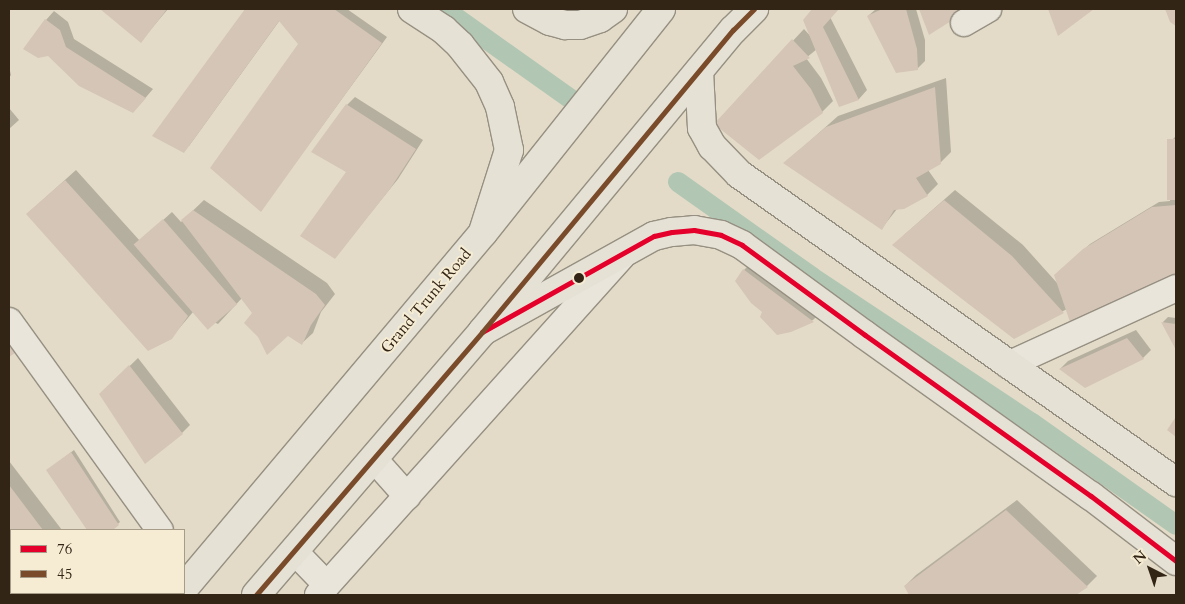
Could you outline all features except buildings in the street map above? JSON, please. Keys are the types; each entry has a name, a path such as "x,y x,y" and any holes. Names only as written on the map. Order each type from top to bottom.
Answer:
{"main road":[{"path":"412,9 444,30 460,46 489,82 500,107 509,150 483,233"},
{"path":"527,9 550,21 565,25 580,25 600,18 613,9"},
{"name":"Grand Trunk Road","path":"185,582 483,233 661,9"},
{"path":"256,595 482,332 665,112 699,86 733,30 754,9"},
{"path":"699,86 702,128 712,146 739,174 1176,482"},
{"path":"482,332 654,236 694,230 722,236 742,244 865,335 1091,496 1176,560"}],"street":[{"path":"964,23 988,9"},
{"path":"294,551 323,590 630,248"},
{"path":"1008,365 1176,288"},
{"path":"9,321 159,529"},
{"path":"374,459 407,496"}],"waterway":[{"path":"444,9 572,100"},
{"path":"678,182 812,277 1032,423 1176,525"}],"transit line":[{"name":"45","path":"256,595 482,332 733,30 754,9"},
{"name":"76","path":"482,332 654,236 694,230 721,235 742,245 1091,496 1176,561"}]}
